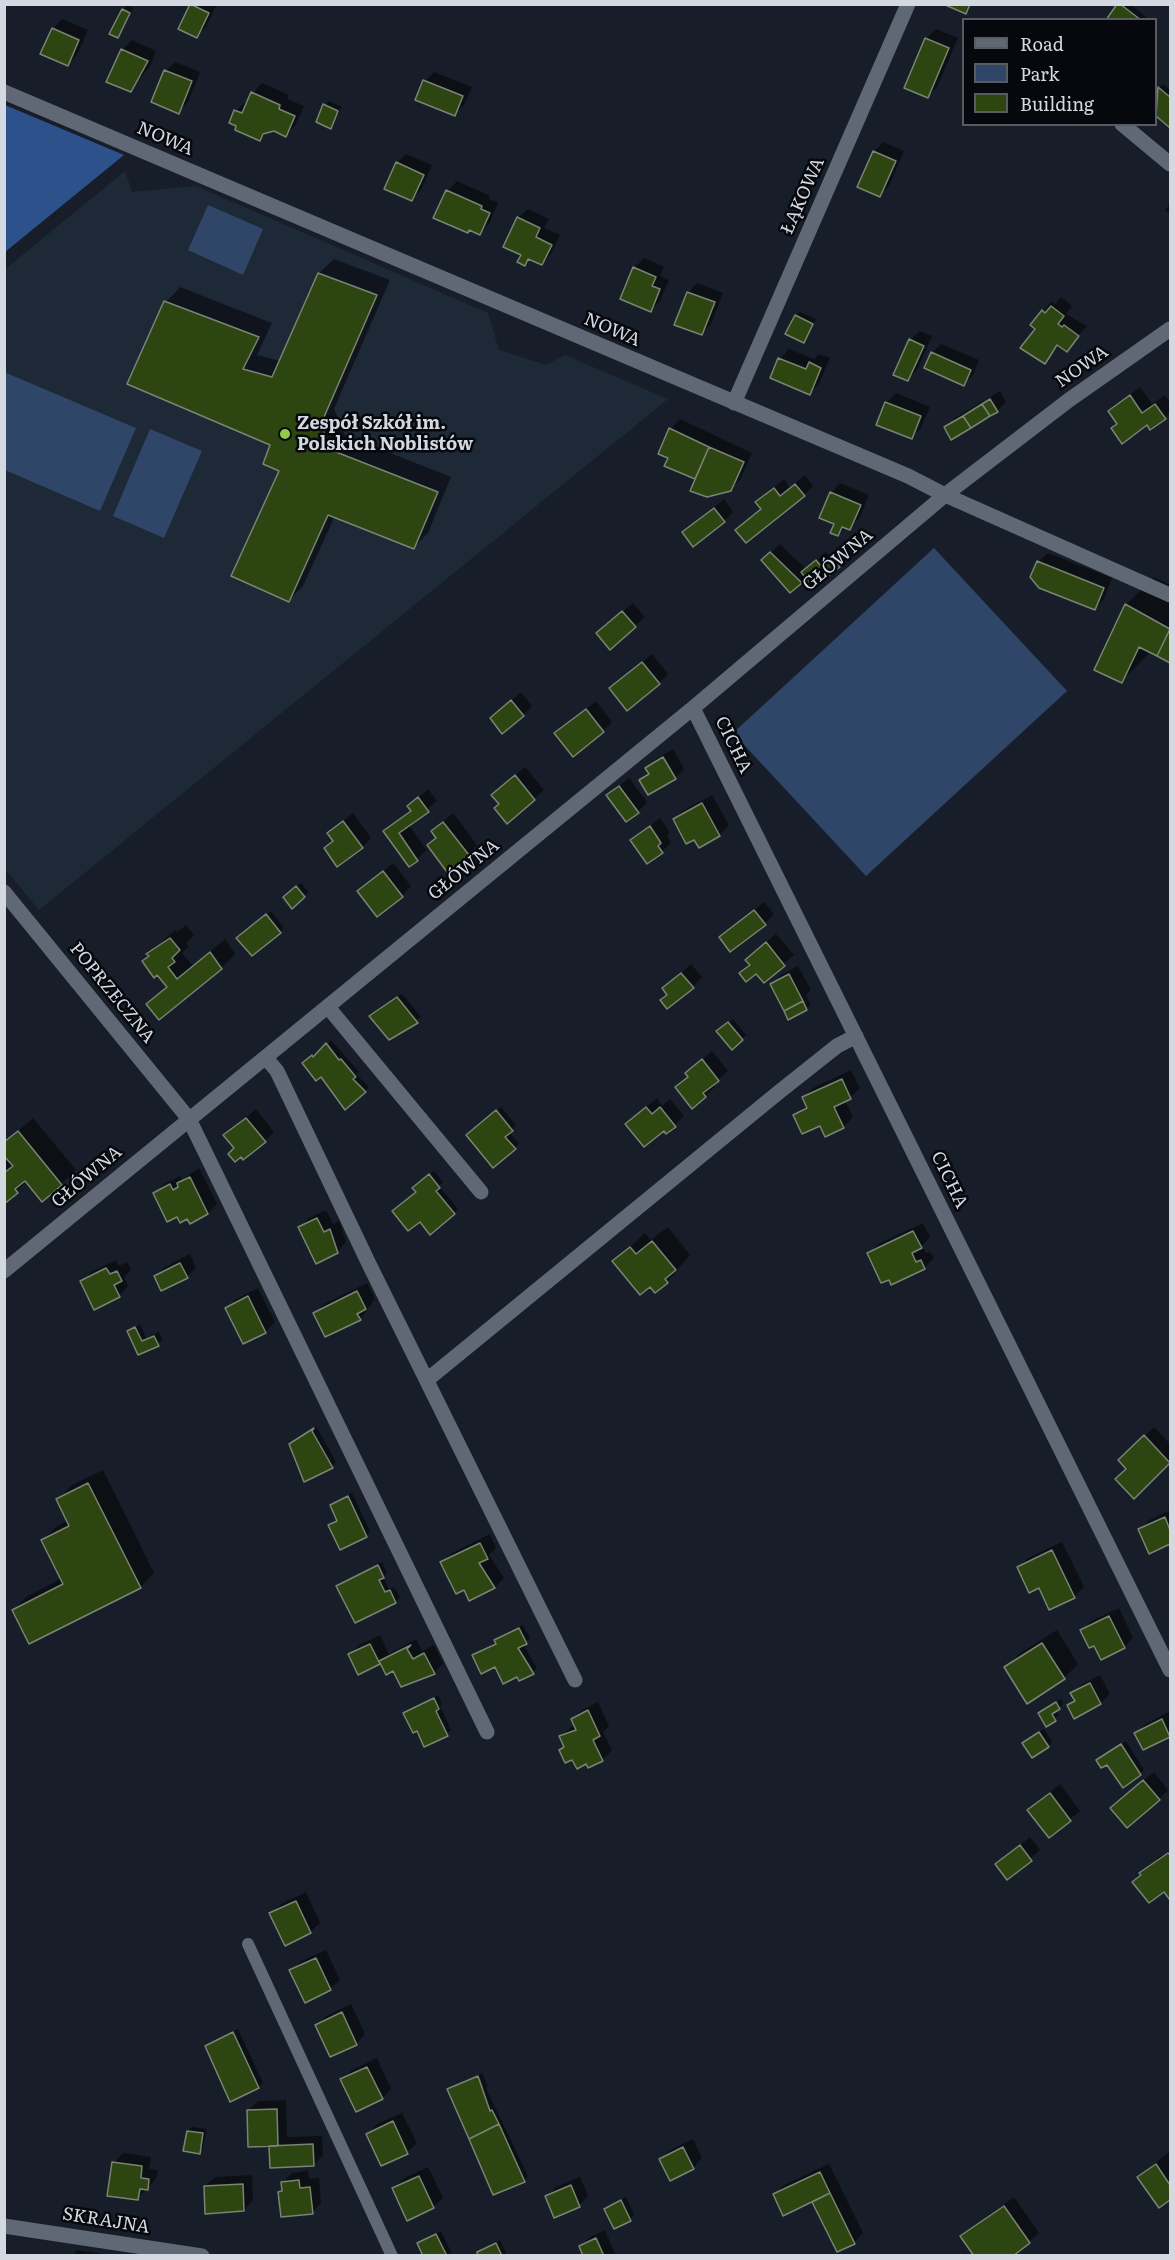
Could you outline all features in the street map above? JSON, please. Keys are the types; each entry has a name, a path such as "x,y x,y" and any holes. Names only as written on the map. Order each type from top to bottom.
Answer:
{"street":[{"name":"ŁĄKOWA","path":"734,403 909,4"},
{"name":"NOWA","path":"4,92 908,476 945,495 1069,400 1170,329"},
{"path":"1124,126 1170,164"},
{"path":"945,495 1170,595"},
{"name":"GŁÓWNA","path":"4,1271 693,708 945,495"},
{"name":"CICHA","path":"693,708 1170,1670"},
{"name":"POPRZECZNA","path":"4,892 189,1119 488,1732"},
{"path":"328,1007 482,1192"},
{"path":"427,1380 837,1046 856,1036"},
{"path":"266,1058 277,1071 575,1680"},
{"name":"SKRAJNA","path":"4,2226 202,2256"}],"lane":[{"path":"248,1944 392,2256"}],"shaded area":[{"path":"5,105 124,155 5,252"},
{"path":"125,171 132,192 196,186 488,313 499,350 546,365 565,355 668,399 39,910 5,869 4,270"}],"green space":[{"path":"208,205 263,229 243,275 188,250"},
{"path":"4,372 136,428 100,511 5,470"},
{"path":"150,429 202,451 164,538 113,516"},
{"path":"934,548 1067,691 866,876 733,733"}],"building":[{"path":"190,4 209,13 197,38 178,29"},
{"path":"943,4 970,4 966,14"},
{"path":"1117,4 1120,4 1138,18 1107,18"},
{"path":"122,9 130,13 118,38 109,34"},
{"path":"52,28 79,40 68,66 40,54"},
{"path":"925,38 949,48 928,98 904,88"},
{"path":"121,49 148,61 131,92 106,82"},
{"path":"164,70 192,81 179,114 151,102"},
{"path":"423,80 463,96 455,116 415,100"},
{"path":"1158,87 1170,97 1170,128 1157,117"},
{"path":"251,92 280,105 279,109 295,116 286,137 274,131 263,134 260,141 235,130 236,126 229,123 234,110 242,113"},
{"path":"323,104 338,111 331,129 316,122"},
{"path":"873,151 896,161 880,197 857,187"},
{"path":"396,162 424,175 412,201 384,189"},
{"path":"446,190 482,206 481,209 490,213 480,235 469,230 468,233 433,218"},
{"path":"517,217 540,228 536,237 552,245 542,265 528,259 525,266 517,262 521,255 503,247"},
{"path":"633,267 656,277 652,286 660,289 651,312 620,299"},
{"name":"Zespół Szkół im. Polskich Noblistów","path":"318,273 377,295 321,424 331,450 438,492 414,549 328,515 289,602 231,576 279,471 263,464 270,445 127,384 164,301 259,337 243,369 272,377"},
{"path":"687,292 715,302 702,335 674,325"},
{"path":"1051,306 1064,316 1058,324 1062,327 1064,325 1079,336 1067,352 1057,345 1045,364 1020,348 1035,329 1030,325 1042,310 1045,313"},
{"path":"795,315 813,324 804,343 785,334"},
{"path":"909,339 924,346 908,381 893,375"},
{"path":"931,352 971,370 964,386 924,368"},
{"path":"778,358 806,369 809,362 821,368 810,395 770,378"},
{"path":"1130,395 1142,413 1155,404 1166,419 1150,430 1147,425 1122,444 1111,428 1117,424 1108,411"},
{"path":"990,399 998,412 990,416 982,404"},
{"path":"885,402 921,416 912,439 876,425"},
{"path":"982,404 990,416 971,428 963,416"},
{"path":"963,416 971,428 951,440 944,427"},
{"path":"669,428 709,447 695,479 664,466 668,458 658,454"},
{"path":"709,447 744,462 731,491 707,497 690,491"},
{"path":"795,484 805,496 746,543 735,530 761,509 755,502 774,488 780,496"},
{"path":"830,492 861,505 850,530 842,527 838,536 830,533 834,524 819,518"},
{"path":"714,508 725,522 693,547 682,532"},
{"path":"770,552 802,583 790,593 761,560"},
{"path":"832,556 840,567 813,588 801,572 816,560 820,565"},
{"path":"1037,561 1104,588 1095,610 1039,588 1030,577"},
{"path":"1125,604 1170,629 1157,656 1139,647 1122,683 1094,670"},
{"path":"622,611 636,627 610,650 596,633"},
{"path":"1170,629 1170,663 1157,656"},
{"path":"642,662 660,684 627,711 609,688"},
{"path":"511,700 524,716 502,734 490,718"},
{"path":"586,709 604,732 573,757 554,733"},
{"path":"663,757 676,779 648,795 639,780 649,774 645,768"},
{"path":"515,775 535,800 507,824 494,808 499,804 491,795"},
{"path":"619,786 639,813 626,822 606,795"},
{"path":"418,797 429,812 399,833 418,861 409,867 383,831 411,811 407,806"},
{"path":"702,803 720,836 699,848 694,840 686,844 673,819"},
{"path":"343,821 363,848 337,867 324,848 333,841 327,833"},
{"path":"443,822 469,855 447,872 427,845 436,838 431,831"},
{"path":"650,826 661,843 658,846 663,853 647,864 630,840"},
{"path":"383,871 403,897 377,917 357,891"},
{"path":"296,886 305,897 292,909 283,897"},
{"path":"754,910 766,925 730,952 719,937"},
{"path":"266,914 281,933 252,956 236,938"},
{"path":"170,938 180,950 172,958 175,962 168,967 177,979 210,952 222,969 159,1020 146,1004 167,987 157,975 154,978 142,961 149,956 146,954"},
{"path":"766,942 785,966 764,983 756,974 746,982 739,973 750,965 745,960"},
{"path":"681,973 694,988 667,1009 660,1000 667,995 662,988"},
{"path":"789,974 803,1001 784,1011 770,984"},
{"path":"397,997 418,1023 389,1040 369,1016"},
{"path":"803,1001 807,1010 788,1020 784,1011"},
{"path":"728,1022 743,1040 732,1050 716,1031"},
{"path":"326,1043 356,1077 353,1079 366,1092 345,1110 321,1077 316,1081 302,1063 312,1055 313,1057"},
{"path":"702,1059 719,1081 703,1093 706,1097 692,1109 675,1087 688,1077 685,1073"},
{"path":"842,1079 851,1099 834,1107 844,1128 825,1137 820,1126 802,1134 793,1115 807,1108 802,1097"},
{"path":"646,1107 652,1114 660,1107 676,1127 666,1134 664,1131 644,1147 625,1124"},
{"path":"496,1110 513,1131 505,1137 516,1149 493,1168 466,1135"},
{"path":"246,1118 266,1142 243,1160 241,1157 235,1162 228,1154 234,1148 223,1135"},
{"path":"18,1131 62,1185 42,1202 25,1181 15,1189 18,1193 4,1204 4,1173 13,1166 4,1156 4,1142"},
{"path":"429,1174 440,1188 436,1191 455,1214 430,1235 420,1222 408,1231 392,1211 416,1192 412,1188"},
{"path":"190,1177 208,1214 190,1224 187,1219 180,1223 177,1217 167,1222 153,1193 170,1184 173,1190 178,1187 177,1183"},
{"path":"317,1218 324,1232 330,1229 338,1253 316,1264 298,1227"},
{"path":"913,1231 922,1248 912,1253 916,1262 921,1260 925,1269 891,1285 889,1280 881,1283 867,1253"},
{"path":"652,1241 676,1270 665,1279 668,1283 655,1293 650,1287 640,1295 612,1261 630,1247 636,1254"},
{"path":"180,1263 188,1278 161,1291 154,1276"},
{"path":"106,1268 110,1274 117,1271 122,1281 114,1285 120,1297 94,1310 80,1281"},
{"path":"357,1291 366,1309 357,1314 361,1320 325,1337 313,1313"},
{"path":"248,1296 266,1333 243,1344 225,1308"},
{"path":"135,1327 142,1341 154,1336 159,1346 138,1355 127,1331"},
{"path":"314,1428 312,1431 333,1468 304,1482 289,1444"},
{"path":"1144,1435 1170,1463 1134,1499 1115,1479 1126,1469 1118,1460"},
{"path":"88,1483 141,1588 29,1644 12,1610 63,1584 41,1540 69,1526 56,1499"},
{"path":"348,1496 367,1537 340,1550 328,1525 337,1521 330,1505"},
{"path":"1165,1517 1170,1530 1170,1544 1149,1554 1138,1529"},
{"path":"480,1543 488,1559 479,1563 495,1588 469,1601 464,1590 456,1594 440,1562"},
{"path":"1052,1550 1075,1598 1049,1610 1039,1588 1029,1593 1017,1567"},
{"path":"378,1565 384,1578 379,1580 385,1592 390,1590 396,1603 355,1623 336,1586"},
{"path":"1109,1616 1125,1648 1101,1660 1094,1646 1089,1648 1080,1630"},
{"path":"519,1628 527,1644 518,1648 534,1674 519,1681 517,1677 503,1684 495,1667 481,1674 472,1655 496,1644 494,1640"},
{"path":"1042,1643 1065,1679 1027,1704 1004,1667"},
{"path":"370,1644 380,1664 358,1675 348,1654"},
{"path":"411,1645 407,1649 413,1659 424,1653 435,1674 401,1687 393,1671 386,1675 379,1661"},
{"path":"1090,1683 1101,1704 1074,1719 1067,1705 1075,1701 1070,1693"},
{"path":"434,1698 439,1709 436,1711 448,1736 424,1747 417,1731 413,1733 403,1713"},
{"path":"1056,1702 1060,1709 1052,1714 1056,1721 1046,1727 1038,1713"},
{"path":"588,1710 600,1736 593,1740 603,1761 588,1768 586,1764 577,1769 572,1760 565,1763 559,1750 564,1747 559,1736 576,1730 571,1719"},
{"path":"1162,1719 1170,1737 1143,1750 1134,1733"},
{"path":"1039,1732 1049,1747 1032,1758 1022,1743"},
{"path":"1121,1744 1141,1775 1123,1788 1107,1765 1101,1768 1096,1760"},
{"path":"1143,1780 1160,1800 1127,1828 1110,1808"},
{"path":"1050,1793 1071,1821 1049,1838 1027,1810"},
{"path":"1020,1845 1032,1861 1007,1880 995,1864"},
{"path":"1168,1853 1170,1855 1170,1900 1164,1892 1149,1903 1132,1882 1141,1875 1139,1873"},
{"path":"296,1901 311,1933 285,1946 269,1913"},
{"path":"316,1958 331,1990 305,2003 289,1970"},
{"path":"342,2012 357,2045 330,2057 315,2025"},
{"path":"233,2032 259,2088 230,2102 205,2046"},
{"path":"367,2067 383,2099 356,2112 340,2079"},
{"path":"478,2076 490,2111 492,2110 499,2124 469,2139 447,2089"},
{"path":"277,2109 278,2146 248,2147 247,2110"},
{"path":"393,2121 408,2154 381,2166 366,2134"},
{"path":"499,2124 525,2182 493,2195 469,2139"},
{"path":"187,2131 203,2133 200,2154 183,2151"},
{"path":"313,2144 314,2166 270,2168 269,2146"},
{"path":"683,2147 694,2169 670,2181 659,2159"},
{"path":"112,2162 142,2166 141,2178 149,2179 148,2190 140,2189 138,2200 107,2196"},
{"path":"1156,2164 1170,2185 1170,2200 1159,2208 1137,2177"},
{"path":"820,2172 830,2193 783,2216 773,2194"},
{"path":"419,2176 434,2208 407,2221 392,2188"},
{"path":"299,2180 300,2188 310,2187 313,2214 281,2217 278,2192 282,2191 281,2182"},
{"path":"243,2184 244,2211 205,2214 204,2186"},
{"path":"571,2185 580,2207 554,2218 545,2196"},
{"path":"830,2193 855,2244 837,2252 812,2202"},
{"path":"621,2200 631,2221 614,2229 604,2209"},
{"path":"1004,2206 1030,2243 1013,2256 974,2256 960,2236"},
{"path":"436,2234 447,2256 423,2256 417,2243"},
{"path":"596,2238 604,2256 583,2256 579,2246"},
{"path":"496,2243 502,2256 478,2256 477,2252"}],"place":[{"name":"Zespół Szkół im. Polskich Noblistów","path":"285,434"}]}
